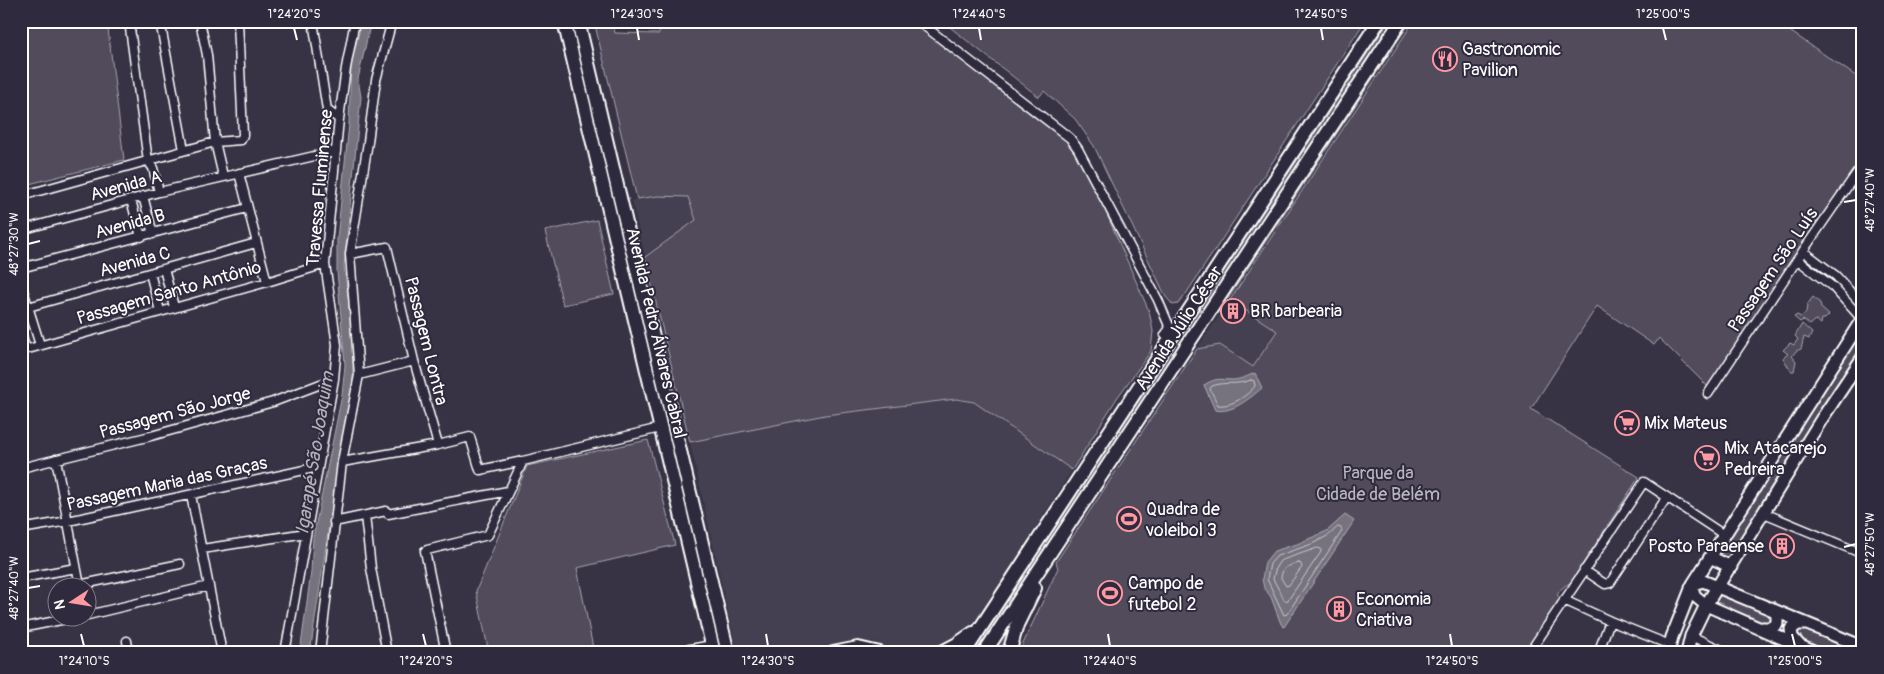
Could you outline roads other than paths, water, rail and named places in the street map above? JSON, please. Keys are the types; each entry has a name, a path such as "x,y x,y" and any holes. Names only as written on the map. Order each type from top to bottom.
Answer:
{"main road":[{"name":"Avenida Pedro Álvares Cabral","path":"564,21 713,649"},
{"name":"Avenida Pedro Álvares Cabral","path":"578,21 728,653"},
{"name":"Avenida Júlio César","path":"964,653 1379,21"},
{"name":"Avenida Júlio César","path":"984,653 1401,21"},
{"path":"1669,649 1692,585 1862,318"},
{"path":"1687,653 1691,636 1706,605 1821,420 1863,357"},
{"path":"1009,653 1017,625 1056,544"},
{"path":"1710,558 1731,567"},
{"path":"1692,585 1703,581 1863,647"},
{"path":"1692,585 1696,596 1706,605 1816,653"},
{"path":"1762,628 1771,628 1777,624 1776,615 1770,608"},
{"path":"1799,646 1792,637 1791,629 1798,624 1808,624"},
{"path":"940,653 980,628"},
{"path":"833,653 858,648 880,653"}],"street":[{"path":"129,21 148,161 153,168 159,192"},
{"path":"160,21 184,150"},
{"path":"200,21 207,55 214,142 223,176"},
{"path":"21,196 214,142 241,140 243,134 238,21"},
{"path":"313,21 327,110 340,119"},
{"name":"Travessa Fluminense","path":"286,653 334,379 337,345 326,264 336,151 346,68 355,21"},
{"path":"320,653 342,462 359,375 350,254 376,80 392,21"},
{"path":"918,21 1061,130 1078,148 1158,300 1170,328 1164,338 1166,343"},
{"name":"Avenida A","path":"21,230 143,196 336,151"},
{"name":"Passagem São Luís","path":"1708,394 1803,250 1863,164"},
{"path":"239,173 267,282"},
{"path":"143,196 153,234"},
{"path":"131,200 141,237"},
{"name":"Avenida B","path":"21,268 247,208"},
{"name":"Avenida C","path":"25,308 256,243"},
{"name":"Passagem Lontra","path":"350,254 387,247 414,361 438,445"},
{"path":"1803,250 1836,276 1863,306"},
{"path":"1798,260 1833,287 1862,318"},
{"name":"Passagem Santo Antônio","path":"24,350 326,264"},
{"path":"164,269 174,307"},
{"path":"150,273 160,311"},
{"path":"21,284 25,308 40,345"},
{"path":"21,333 24,350"},
{"path":"359,375 414,361"},
{"name":"Passagem São Jorge","path":"21,468 152,436 273,402 334,379"},
{"path":"342,462 438,445 470,437 480,470 524,462 660,428"},
{"path":"56,459 77,576"},
{"path":"446,653 425,551 488,536 508,491 524,462"},
{"name":"Passagem Maria das Graças","path":"21,529 68,521 318,467"},
{"path":"1529,653 1644,482 1724,535"},
{"path":"334,522 386,511 388,514 508,491"},
{"path":"191,495 222,653"},
{"path":"1584,570 1605,584 1610,583 1667,497"},
{"path":"1764,513 1863,554"},
{"path":"365,516 387,653"},
{"path":"202,549 306,532"},
{"path":"98,582 180,564"},
{"path":"21,578 76,568"},
{"path":"98,613 210,586"},
{"path":"1564,600 1669,649"},
{"path":"1598,653 1610,621"},
{"path":"21,628 48,623"},
{"path":"1691,636 1728,653"},
{"path":"127,641 129,653"},
{"path":"685,650 713,649"}],"water":[{"path":"362,21 371,21 358,79 361,97 344,266 353,336 353,386 344,426 310,653 300,653 311,572 313,538 342,395 345,365 337,271 337,239 349,124 351,64"},
{"path":"1803,256 1833,277 1859,307 1857,309 1831,280 1801,260"},
{"path":"1255,373 1262,388 1228,410 1215,410 1204,385 1214,380 1244,378"},
{"path":"1345,515 1354,521 1284,627 1281,624 1271,597 1264,588 1262,579 1265,562 1274,551 1297,544 1327,531"}],"place":[{"name":"Gastronomic Pavilion","path":"1445,59"},
{"name":"BR barbearia","path":"1233,311"},
{"name":"Mix Mateus","path":"1627,423"},
{"name":"Mix Atacarejo Pedreira","path":"1707,458"},
{"name":"Quadra de voleibol 3","path":"1129,519"},
{"name":"Posto Paraense","path":"1782,546"},
{"name":"Campo de futebol 2","path":"1110,593"},
{"name":"Economia Criativa","path":"1339,609"}],"water label":[{"name":"Igarapé São Joaquim","path":"315,453"}],"park label":[{"name":"Parque da Cidade de Belém","path":"1378,483"}]}
